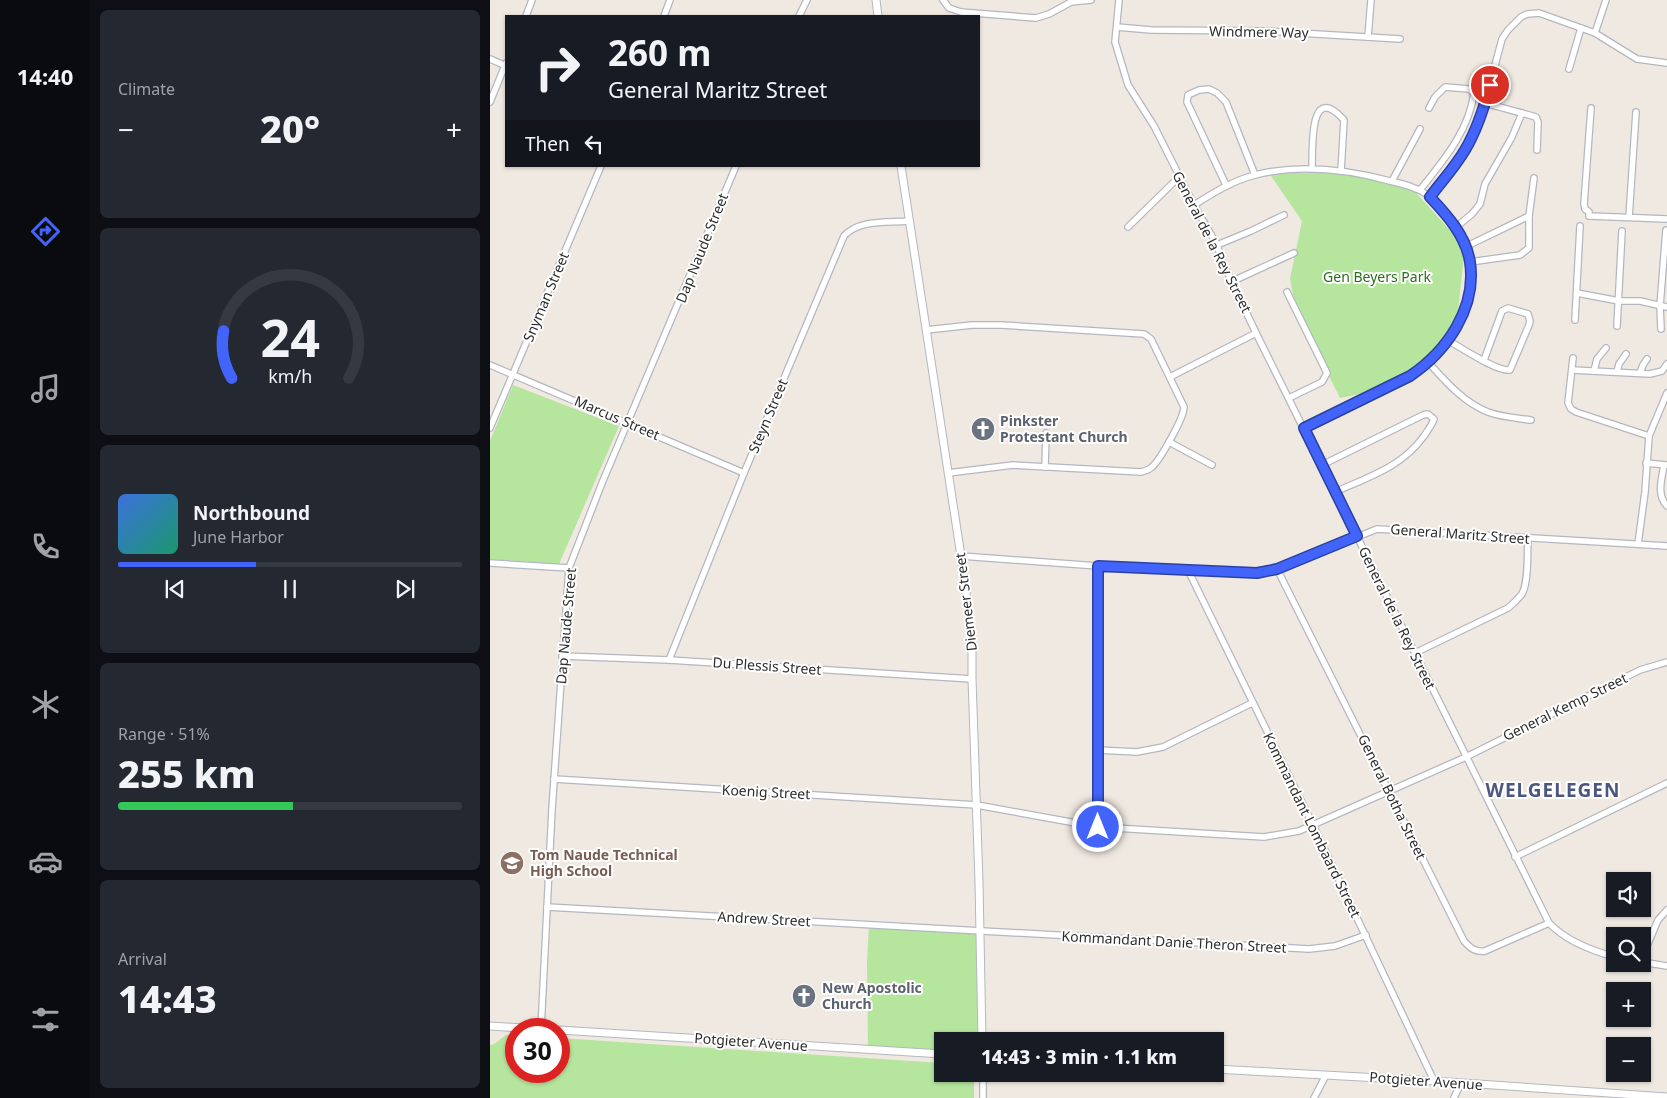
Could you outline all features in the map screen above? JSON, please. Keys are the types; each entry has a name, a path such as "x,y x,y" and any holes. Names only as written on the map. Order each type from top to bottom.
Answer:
{"street":[{"path":"526,15 532,0"},
{"path":"664,15 670,0"},
{"path":"800,15 807,0"},
{"path":"876,0 878,15"},
{"path":"943,0 949,8 960,12 1036,18 1049,14 1071,1 1091,0"},
{"name":"General de la Rey Street","path":"1119,0 1115,42 1128,85 1154,126 1216,245 1256,333 1290,398 1515,857 1549,923 1568,937 1606,954"},
{"path":"1368,37 1371,0"},
{"path":"1596,33 1606,0"},
{"path":"1430,197 1466,149 1475,132 1502,40 1508,30 1527,14 1539,13 1596,33 1637,59 1667,62"},
{"name":"Windmere Way","path":"1117,26 1176,30 1266,31 1400,39"},
{"path":"1569,69 1581,28"},
{"path":"490,59 505,65"},
{"path":"490,102 505,67"},
{"path":"1420,190 1453,146 1470,112 1474,92 1463,88 1445,87 1435,97 1429,108"},
{"path":"1226,185 1187,102 1188,95 1199,90 1213,90 1226,102 1255,176"},
{"path":"1485,103 1534,116 1538,120 1537,150"},
{"path":"1312,168 1314,120 1319,112 1325,108 1334,111 1344,120 1341,171"},
{"path":"1591,108 1584,207 1589,212 1589,216 1667,219"},
{"path":"1456,227 1472,214 1480,204 1485,184 1512,137 1522,112"},
{"path":"1629,217 1636,112"},
{"path":"1392,181 1420,128"},
{"name":"Snyman Street","path":"490,428 601,167"},
{"name":"Dap Naude Street","path":"541,1018 554,779 569,568 596,499 736,167"},
{"name":"Diemeer Street","path":"900,167 972,638 982,1032"},
{"path":"1194,205 1226,185 1255,176 1312,168 1362,174 1420,190 1430,197 1456,227 1470,262 1466,302 1459,322 1449,341 1428,362 1410,376 1304,428"},
{"path":"1128,226 1179,177"},
{"path":"1470,262 1523,254 1529,248 1529,216 1534,178"},
{"path":"1216,245 1284,215"},
{"path":"1465,247 1529,216"},
{"name":"Steyn Street","path":"669,660 744,473 844,236 860,225 909,221"},
{"path":"1575,320 1580,226"},
{"path":"1660,329 1664,306 1666,230"},
{"path":"1617,326 1622,232"},
{"path":"1233,281 1294,253"},
{"path":"1287,292 1326,373 1322,382 1290,398"},
{"path":"1577,293 1619,301 1664,306"},
{"path":"1449,341 1484,360 1504,370 1512,369 1529,325 1528,314 1508,308 1502,311 1484,360"},
{"path":"926,330 972,325 1001,325 1139,333 1146,335 1151,339 1184,407 1177,427 1155,464 1141,472 1008,465 948,472"},
{"path":"1170,377 1256,333"},
{"path":"1594,371 1598,359 1606,348"},
{"path":"1617,372 1619,364 1626,354"},
{"path":"1573,358 1568,401 1572,409 1576,412 1649,436"},
{"path":"1640,373 1648,359"},
{"path":"1428,362 1443,379 1473,405 1489,412 1530,420"},
{"path":"1572,370 1657,372 1662,371 1667,364"},
{"name":"Marcus Street","path":"490,365 744,473"},
{"path":"1638,544 1645,492 1649,436 1667,393"},
{"path":"1322,465 1423,415 1429,414 1434,419 1414,448 1402,460 1335,492"},
{"path":"1045,467 1046,433"},
{"path":"1169,442 1212,465"},
{"path":"1646,463 1666,465 1660,494 1667,506"},
{"name":"General Maritz Street","path":"961,556 1098,566 1249,573 1277,569 1371,530 1384,529 1667,546"},
{"path":"1415,653 1508,608 1518,598 1524,588 1528,538"},
{"path":"490,563 569,568"},
{"path":"1098,566 1098,827"},
{"name":"General Botha Street","path":"1277,569 1460,935 1473,950 1478,951 1485,950 1549,923"},
{"name":"Kommandant Lombaard Street","path":"1188,570 1366,935 1434,1081"},
{"name":"Du Plessis Street","path":"562,656 669,660 972,679"},
{"name":"General Kemp Street","path":"1313,825 1466,757 1640,670 1667,662"},
{"path":"1097,750 1137,752 1163,747 1252,703"},
{"name":"Koenig Street","path":"554,779 977,805 1098,827 1264,837 1288,834 1313,825"},
{"path":"1515,857 1667,783"},
{"name":"Andrew Street","path":"547,907 980,932"},
{"path":"1651,938 1658,920 1667,910"},
{"name":"Kommandant Danie Theron Street","path":"980,932 1309,949 1335,946 1366,935"},
{"path":"1651,962 1667,966"},
{"path":"490,1026 505,1027"},
{"name":"Potgieter Avenue","path":"570,1031 934,1053"},
{"name":"Potgieter Avenue","path":"1224,1069 1434,1081 1604,1096 1667,1097"},
{"path":"1314,1098 1326,1075"},
{"path":"983,1082 983,1098"},
{"path":"1454,1098 1462,1083"}],"green space":[{"name":"Gen Beyers Park","path":"1269,173 1354,173 1410,186 1465,247 1456,329 1420,369 1381,390 1340,398 1296,310 1290,279 1302,221"},
{"path":"513,385 619,426 559,564 490,559 490,441"},
{"path":"869,925 980,931 982,1032 934,1032 934,1054 868,1050 867,963"},
{"path":"505,1036 505,1083 570,1083 570,1039 934,1062 934,1082 974,1082 974,1098 490,1098 490,1045"}],"place":[{"name":"Pinkster Protestant Church","path":"983,429"},
{"name":"Tom Naude Technical High School","path":"512,863"},
{"name":"New Apostolic Church","path":"804,996"}],"district":[{"name":"WELGELEGEN","path":"1553,790"}],"route":[{"path":"1098,827 1098,566 1257,573 1277,569 1357,536 1304,428 1410,376 1428,362 1449,341 1456,329 1468,294 1470,262 1456,227 1430,197 1470,142 1480,119 1490,85"}]}
